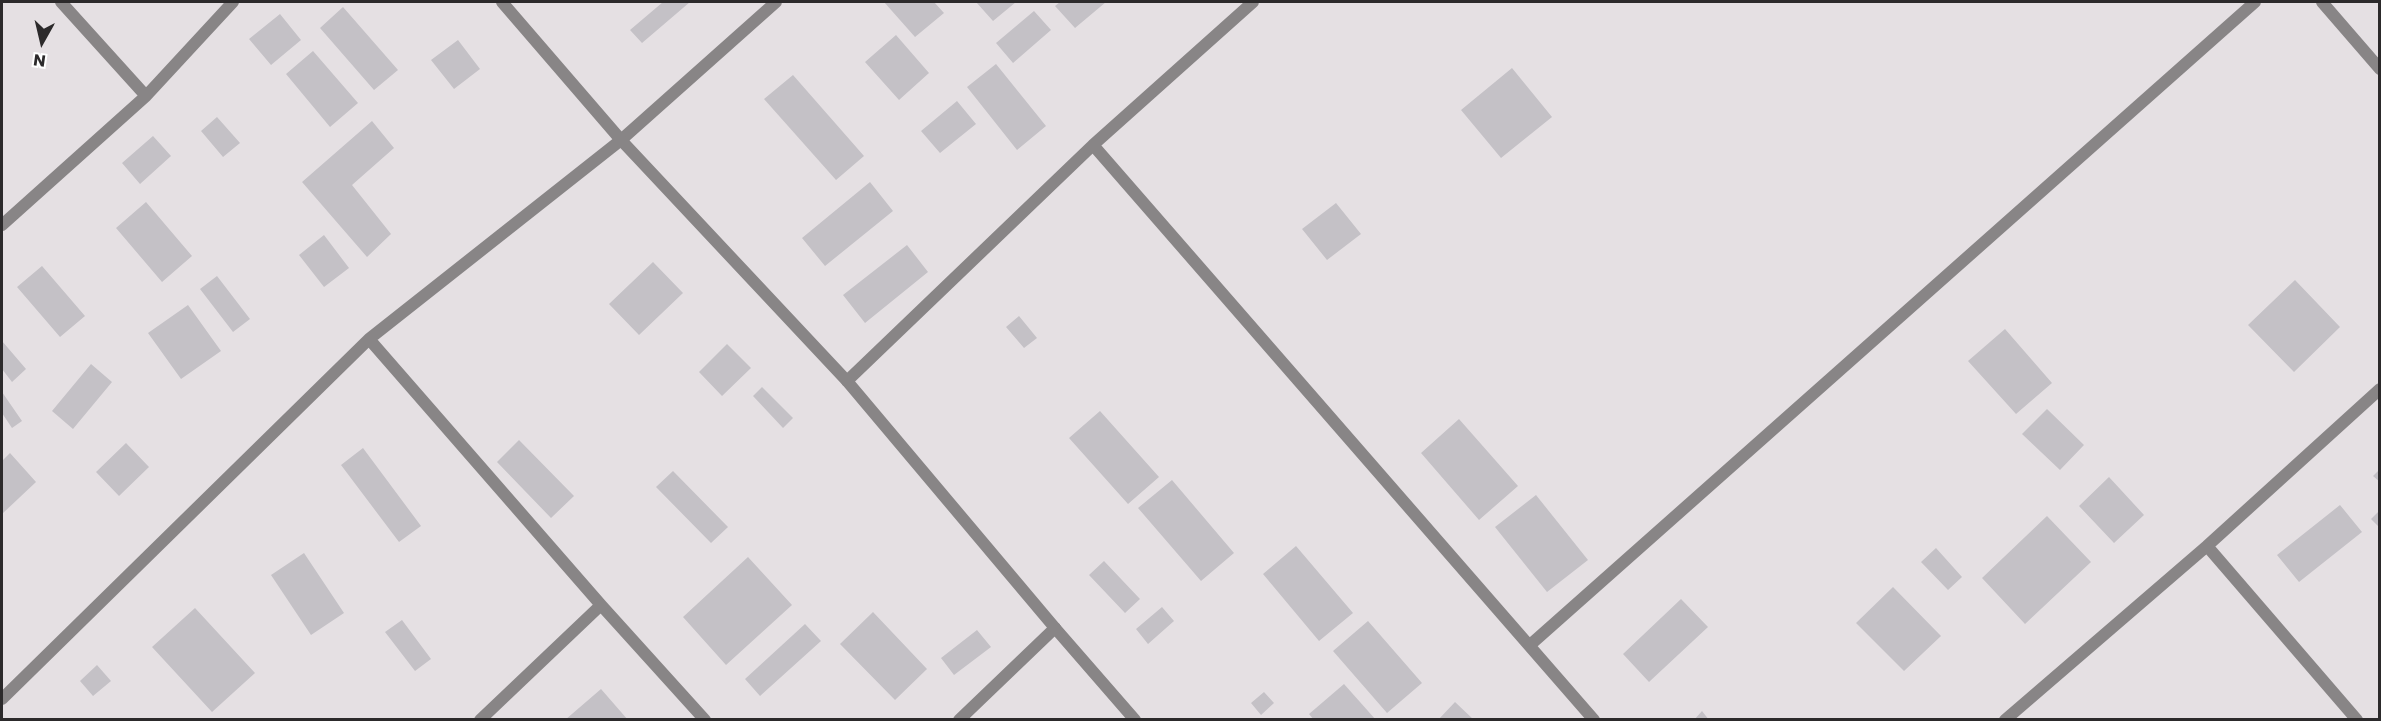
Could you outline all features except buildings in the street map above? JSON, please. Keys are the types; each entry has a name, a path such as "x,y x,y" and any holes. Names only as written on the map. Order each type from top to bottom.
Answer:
{"street":[{"path":"61,2 146,96"},
{"path":"2,225 146,96 233,2"},
{"path":"502,2 621,140 848,381 1135,720"},
{"path":"2,699 369,339 621,140 776,2"},
{"path":"848,381 1093,145 1253,2"},
{"path":"1530,645 2255,2"},
{"path":"2322,2 2379,69"},
{"path":"1093,145 1594,720"},
{"path":"369,339 601,605 705,720"},
{"path":"2005,720 2206,546 2379,389"},
{"path":"2206,546 2357,720"},
{"path":"480,720 601,605"},
{"path":"959,720 1055,628"}]}
